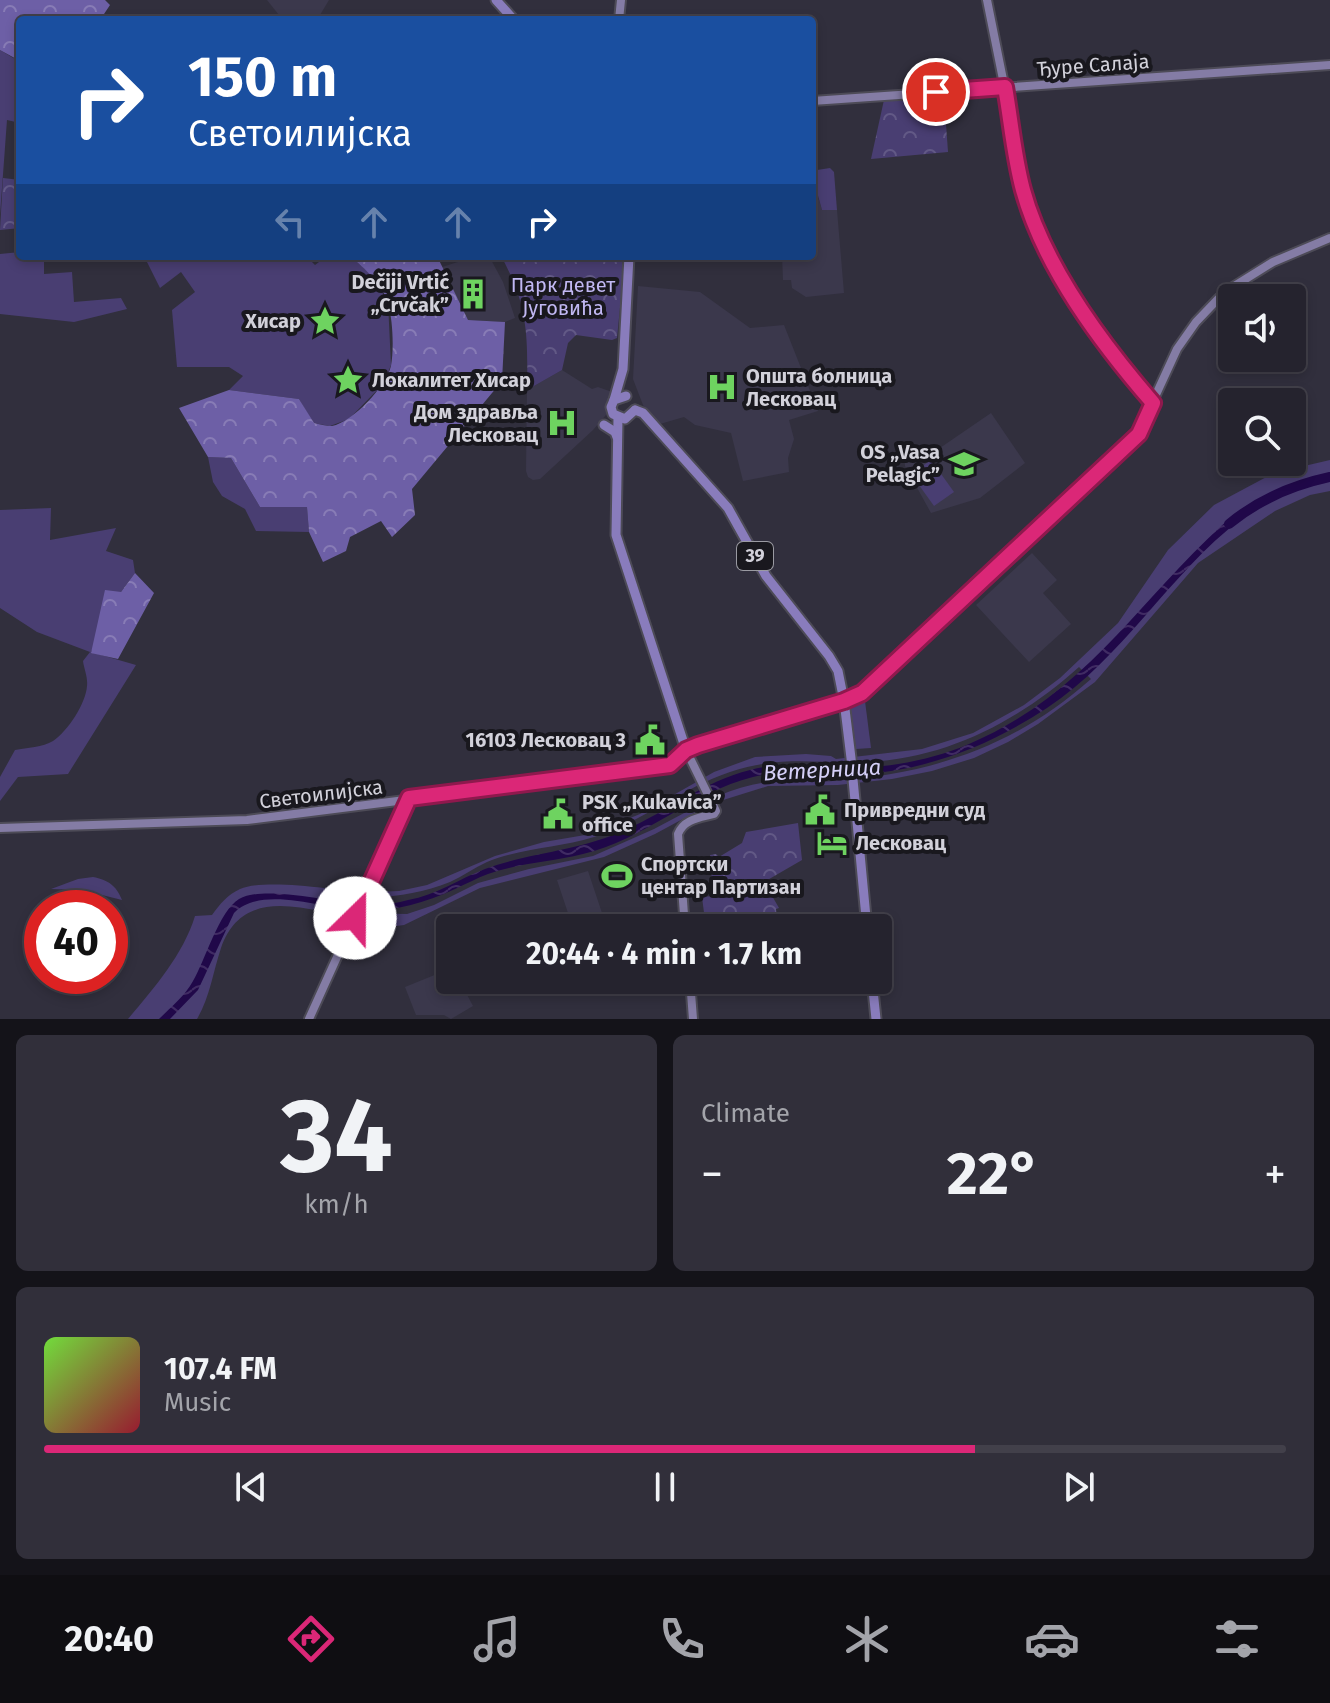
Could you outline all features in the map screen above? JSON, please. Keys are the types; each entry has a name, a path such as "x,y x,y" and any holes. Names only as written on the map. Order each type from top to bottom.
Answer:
{"main road":[{"path":"496,0 510,16"},
{"path":"618,418 628,418 635,410 633,401 626,396 623,369 629,260"},
{"path":"623,369 612,411 618,418 616,535 686,750 844,701"},
{"path":"614,400 626,396"},
{"name":"39","path":"635,410 643,413 728,508 766,576 838,671 851,758 866,914"},
{"path":"604,425 615,432 618,440"},
{"path":"873,994 876,1019"}],"street":[{"path":"987,0 1023,189 1054,263 1081,309 1153,403"},
{"name":"Ђуре Салаја","path":"816,101 1330,65"},
{"path":"844,701 862,693 1065,501 1127,447 1139,434 1185,336 1228,290 1273,262 1330,238"},
{"path":"684,914 678,834 689,821 714,814 714,807 686,750"},
{"name":"Светоилијска","path":"0,828 247,820 658,768 674,763 686,750"},
{"path":"309,1019 409,798"},
{"path":"691,994 693,1019"}],"shaded area":[{"path":"267,0 329,0 319,16 280,16"},
{"path":"816,190 822,210 837,210 844,293 806,297 792,288 791,280 783,280 782,260 816,260"},
{"path":"464,260 491,260 503,282 515,318 505,322 468,320 442,267"},
{"name":"Општа болница Лесковац","path":"638,286 700,292 750,328 784,325 818,411 789,420 794,439 788,458 789,472 743,481 731,433 695,425 684,417 660,424 643,405 633,379"},
{"name":"Дом здравља Лесковац","path":"562,370 592,389 598,387 615,393 611,409 540,479 533,480 526,471 527,390"},
{"name":"OS „Vasa Pelagic”","path":"991,413 1025,463 980,498 931,513 905,466 904,455 937,450"},
{"path":"1032,553 1057,580 1043,593 1071,624 1029,662 976,605"},
{"path":"588,871 602,914 568,914 557,880"},
{"path":"436,974 436,994 467,994 473,1006 451,1019 444,1015 416,1015 405,987"}],"green space":[{"path":"0,0 105,0 110,5 103,16 16,16 16,59 0,50"},
{"path":"0,50 16,60 16,122 7,120 0,215"},
{"path":"944,96 948,152 871,159 884,100"},
{"path":"830,168 834,172 837,210 822,210 816,188 817,170"},
{"path":"3,178 16,180 16,228 0,230"},
{"path":"16,252 16,260 44,260 44,274 72,272 74,302 121,298 127,309 74,322 0,314 0,254"},
{"path":"146,260 310,260 315,265 322,260 355,260 371,274 388,302 391,365 384,383 349,419 330,426 313,423 299,399 229,390 243,376 229,367 177,367 172,310 195,292 181,272 160,288"},
{"path":"354,260 439,260 468,320 505,322 502,381 412,489 415,515 392,537 381,521 350,537 346,551 323,562 309,532 307,507 260,507 231,458 208,457 179,408 229,390 299,399 314,423 332,426 349,418 376,393 391,366 390,311 386,297 373,277"},
{"name":"Парк девет Југовића","path":"503,260 622,260 617,338 576,335 568,343 562,370 527,390 524,321"},
{"path":"208,457 231,458 260,507 307,507 309,532 256,531 245,509 222,496 213,482"},
{"path":"931,460 954,492 934,506 911,474"},
{"path":"1330,460 1330,491 1310,495 1275,511 1198,563 1095,682 1038,724 974,758 892,779 838,785 768,786 720,801 718,796 766,782 869,777 938,763 1003,739 1033,722 1091,679 1079,667 1033,704 1008,719 982,733 927,753 868,762 782,762 748,767 695,787 612,831 567,844 500,857 431,888 373,898 375,892 427,885 495,856 544,842 591,834 640,814 714,772 755,757 806,754 836,759 922,749 973,733 1024,705 1060,678 1118,623 1168,550 1214,505 1268,476 1306,476 1306,466"},
{"path":"51,508 50,540 116,528 106,551 133,560 135,573 121,592 91,652 136,665 68,774 18,777 0,801 0,777 15,750 53,741 75,716 86,693 83,661 90,652 37,632 0,608 0,510"},
{"path":"135,573 154,593 118,659 91,653 105,590 121,592"},
{"path":"862,697 871,748 856,749 850,703"},
{"path":"703,803 705,807 604,857 480,888 404,925 367,930 361,925 362,919 301,908 262,908 245,915 232,928 221,948 197,1019 128,1019 175,958 195,916 212,915 224,900 240,889 284,885 367,893 358,913 407,914 434,905 478,883 593,856"},
{"path":"798,823 802,860 764,882 779,908 777,914 704,914 702,897 713,896 710,855 719,857 742,843 746,832"},
{"path":"93,877 111,884 117,890 51,889"}],"water":[{"path":"1236,513 1241,519 1191,565 1099,665 1047,708 1001,735 953,755 902,769 849,775 789,773 753,777 709,793 605,847 571,857 500,870 410,905 362,911 277,899 246,905 234,913 198,990 170,1019 159,1019 190,986 225,914 239,899 266,893 385,905 428,894 502,863 608,837 718,781 750,770 780,765 883,766 933,756 969,744 1012,722 1049,697 1082,669"}],"waterway":[{"name":"Ветерница","path":"1229,524 1276,494 1330,477"}],"place":[{"name":"Dečiji Vrtić „Crvčak”","path":"473,294"},
{"name":"Хисар","path":"325,321"},
{"name":"Локалитет Хисар","path":"348,380"},
{"name":"Општа болница Лесковац","path":"722,387"},
{"name":"Дом здравља Лесковац","path":"562,423"},
{"name":"OS „Vasa Pelagic”","path":"964,464"},
{"name":"16103 Лесковац 3","path":"650,740"},
{"name":"Привредни суд","path":"820,810"},
{"name":"PSK „Kukavica” office","path":"558,814"},
{"name":"Лесковац","path":"832,843"},
{"name":"Спортски центар Партизан","path":"617,876"}],"route":[{"path":"355,918 409,798 670,765 686,750 698,745 862,693 1139,434 1153,403 1075,300 1054,263 1023,189 1005,87 936,92"}]}
